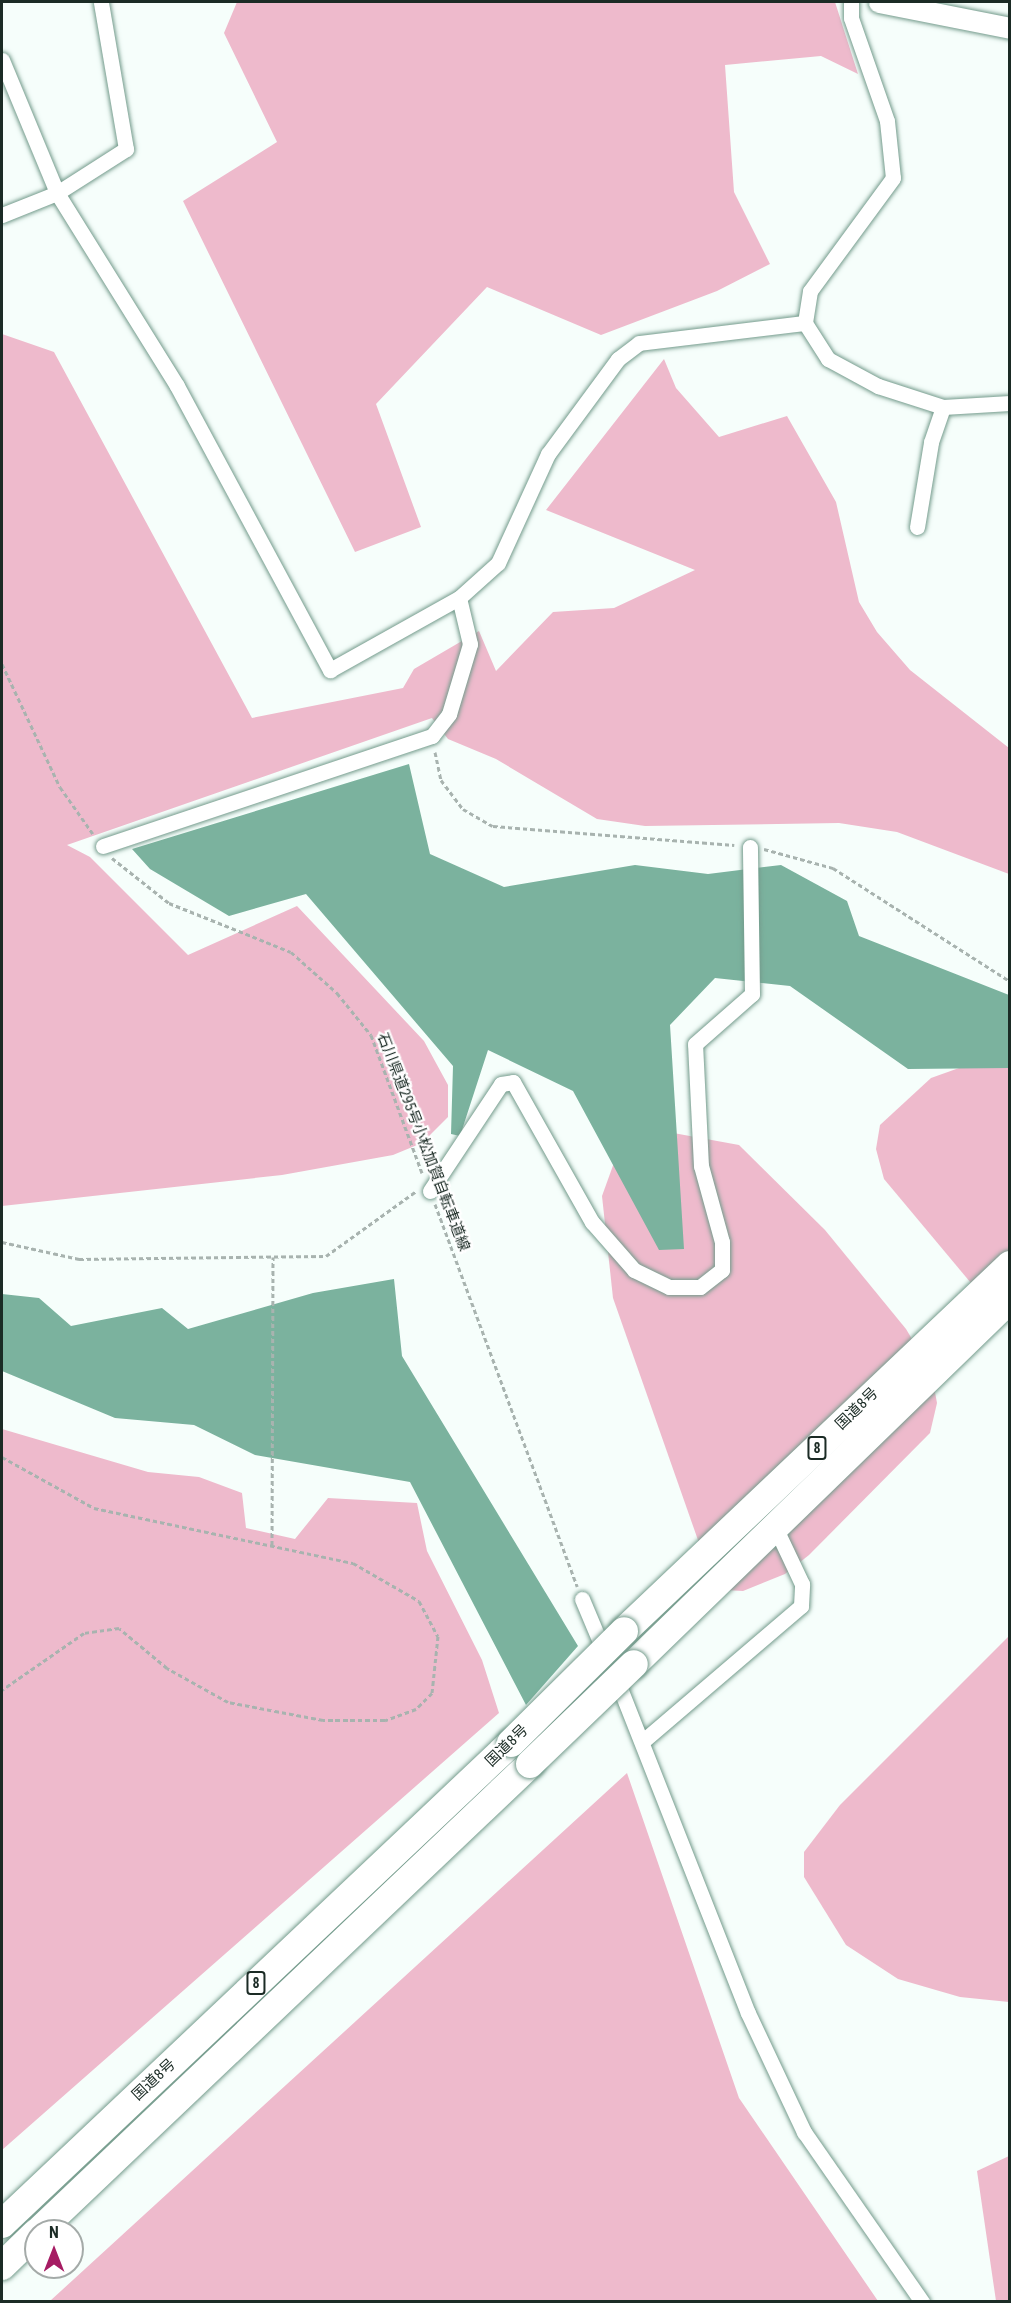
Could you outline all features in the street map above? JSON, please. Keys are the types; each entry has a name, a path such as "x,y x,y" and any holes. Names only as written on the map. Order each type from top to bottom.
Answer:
{"highway":[{"name":"国道8号","path":"2,2224 511,1743 624,1630 1010,1265"},
{"name":"国道8号","path":"51,2219 777,1531 1010,1299"},
{"name":"国道8号","path":"2,2266 24,2245"}],"street":[{"path":"2,215 57,193 126,149 101,2"},
{"path":"851,2 851,18 887,121 893,178 810,291 805,322 814,343 844,372 943,407 1010,403"},
{"path":"879,2 1010,28"},
{"path":"2,60 57,193 177,386 330,670 459,598 498,563 548,453 618,359 639,343 805,322"},
{"path":"917,527 931,442 943,407"},
{"path":"103,846 432,736 449,714 470,644 459,598"},
{"path":"428,1188 501,1084 513,1082 592,1222 627,1264 669,1287 711,1282 722,1270 722,1242 701,1166 695,1044 752,994 749,854"},
{"path":"643,1741 801,1606 802,1584 777,1531"},
{"path":"582,1599 643,1741 748,2013 804,2132 922,2301"}],"path":[{"name":"石川県道295号小松加賀自転車道線","path":"2,664 60,787 103,846 144,887 169,903 291,952 337,993 371,1035 582,1599"},
{"path":"432,736 441,780 463,809 493,826 749,854 832,868 1010,981"},
{"path":"2,1242 79,1259 326,1256 428,1188"},
{"path":"272,1545 273,1257"},
{"path":"2,1457 94,1508 353,1563 419,1601 438,1636 432,1693 416,1709 385,1720 323,1720 228,1702 167,1668 119,1628 84,1633 2,1690"}],"shaded area":[{"path":"237,2 835,2 858,74 821,56 725,65 734,192 770,264 717,291 601,335 487,287 376,404 421,527 355,552 183,201 277,142 224,33"},
{"path":"2,334 54,352 252,718 403,688 414,669 479,631 496,671 553,612 614,608 695,570 546,510 664,359 676,388 719,437 787,416 836,502 859,602 877,632 910,670 1009,748 1009,874 897,832 839,823 645,826 597,819 496,759 448,739 432,718 67,845 90,857 188,955 297,906 424,1041 448,1085 448,1117 422,1143 393,1155 282,1175 2,1206"},
{"path":"409,764 430,854 504,887 635,865 708,874 781,865 847,901 859,936 1009,995 1009,1068 908,1069 790,986 715,978 670,1025 684,1249 659,1250 573,1091 488,1050 460,1136 451,1134 453,1066 306,894 229,916 150,869 132,849"},
{"path":"1009,1067 1009,1320 1001,1319 884,1179 876,1149 880,1125 931,1078 959,1068"},
{"path":"657,1130 739,1145 825,1230 906,1329 931,1371 937,1403 930,1433 809,1555 785,1574 743,1591 724,1590 712,1580 613,1298 602,1196 615,1160"},
{"path":"394,1279 402,1356 578,1646 526,1705 410,1482 255,1455 194,1425 115,1418 2,1371 2,1294 39,1298 71,1326 162,1308 188,1329 313,1293"},
{"path":"2,1429 148,1472 199,1477 242,1493 246,1528 295,1539 328,1498 417,1503 427,1551 482,1660 499,1713 2,2150"},
{"path":"1009,1636 1009,2002 960,1997 898,1979 846,1945 804,1877 804,1852 840,1805"},
{"path":"627,1773 739,2098 878,2301 50,2301 74,2279 84,2279 84,2270"},
{"path":"1009,2156 1009,2301 996,2301 977,2171"}]}
